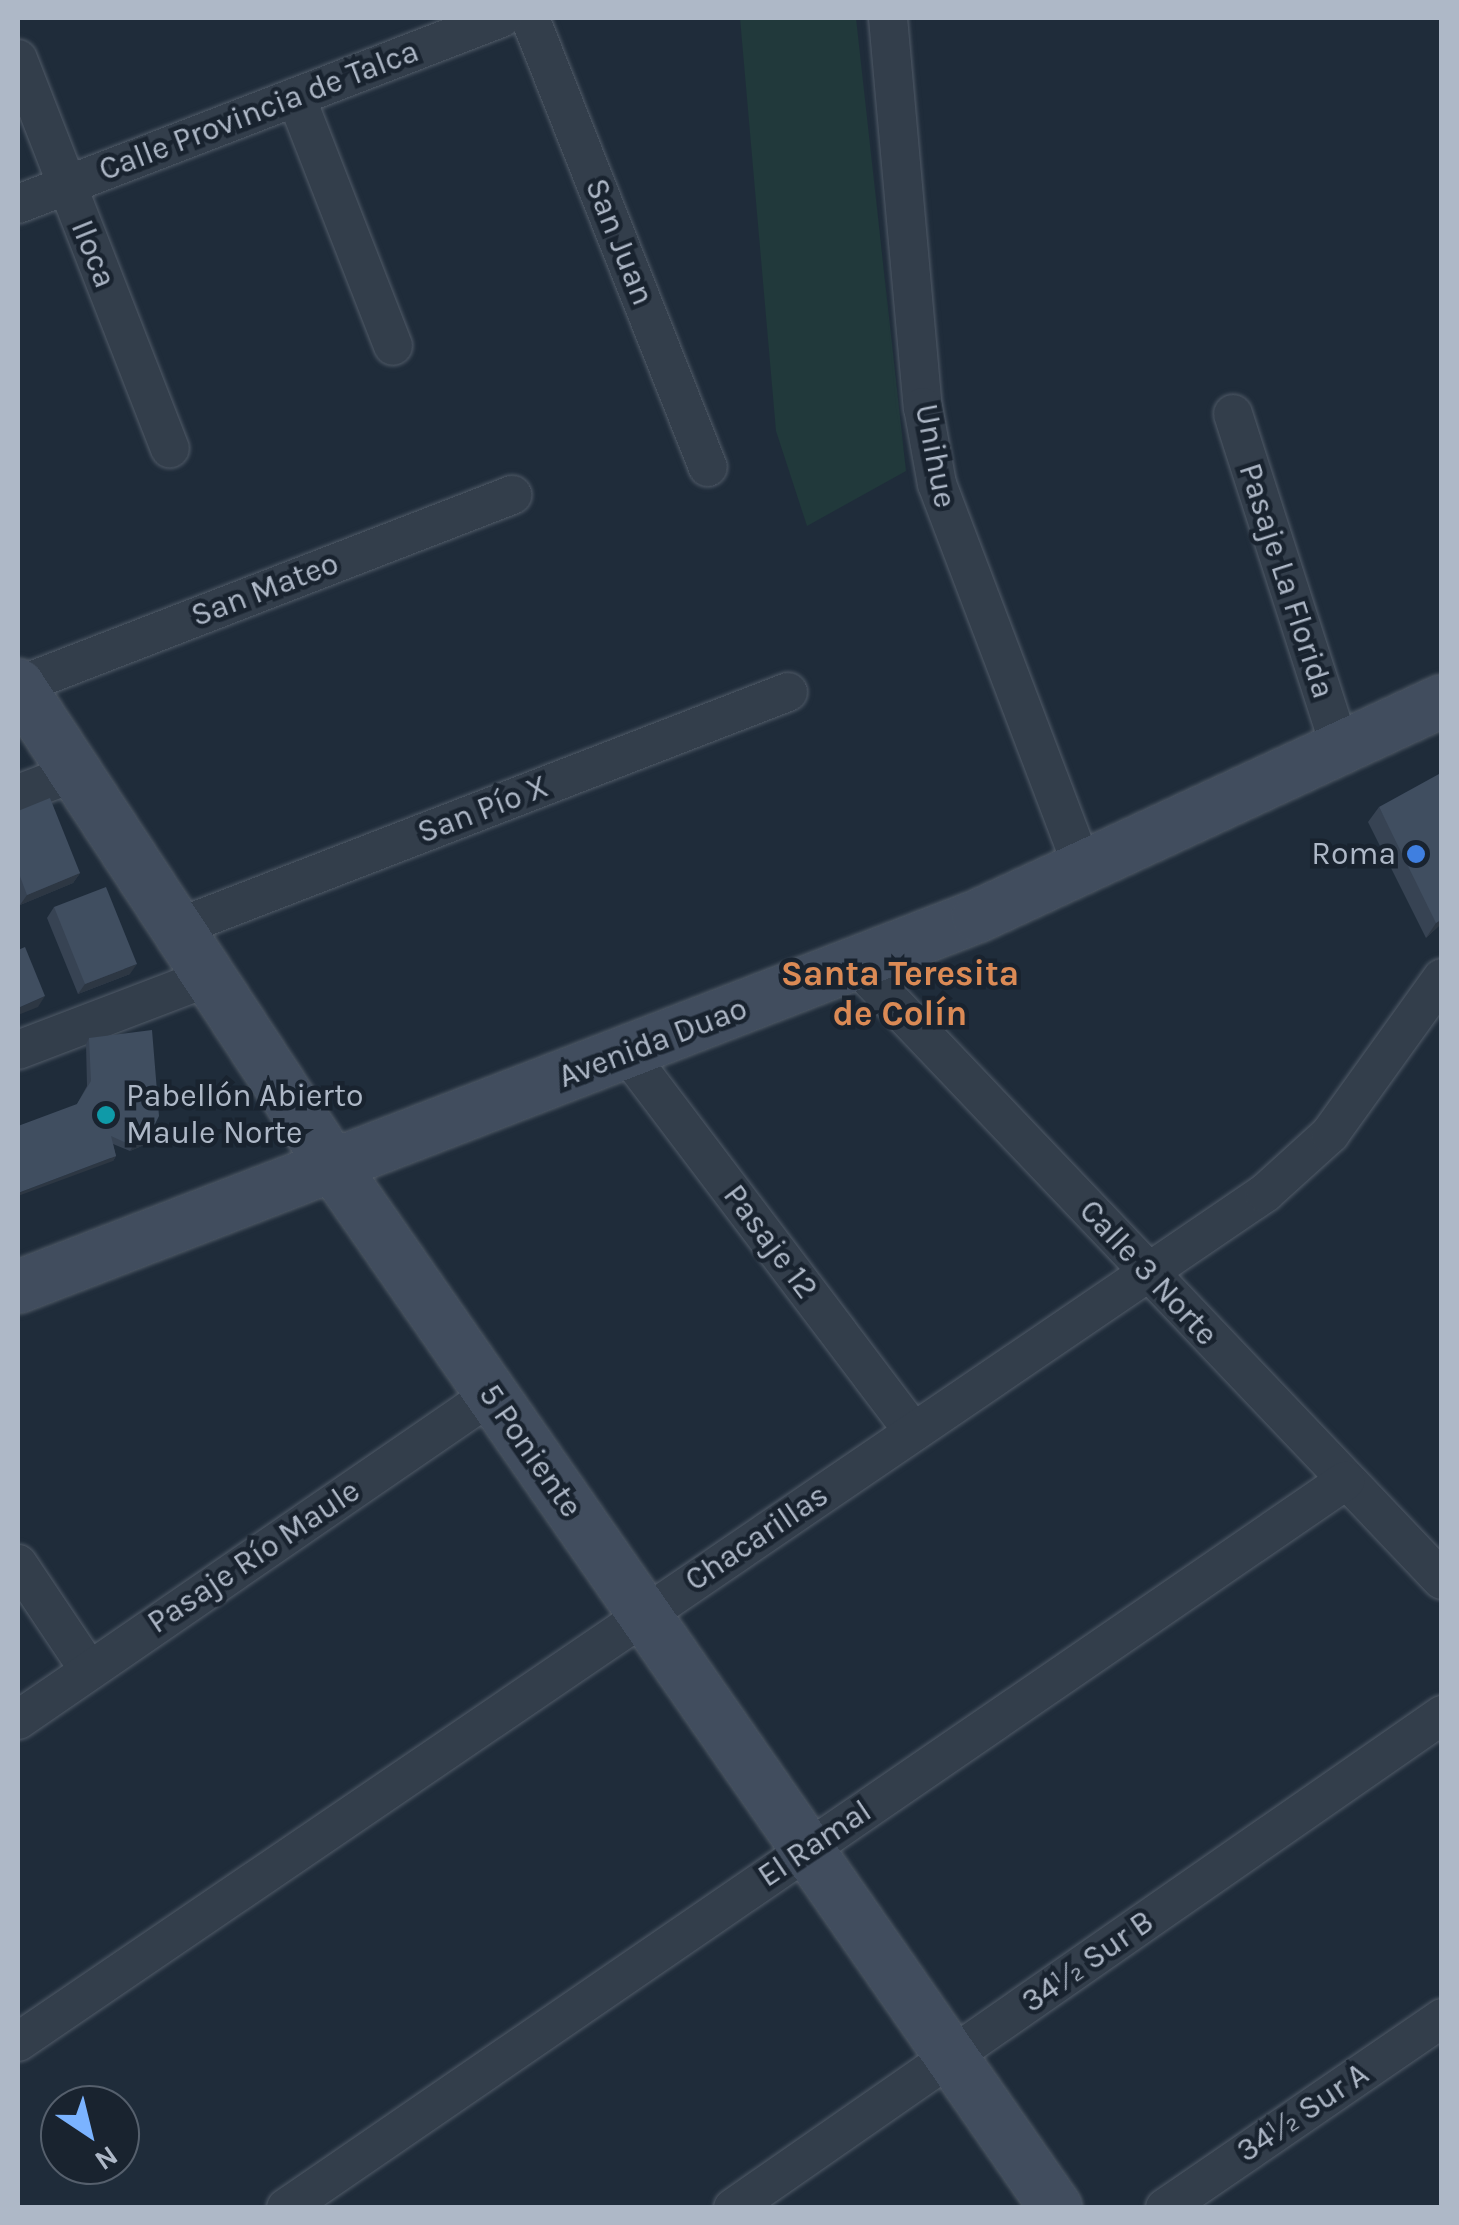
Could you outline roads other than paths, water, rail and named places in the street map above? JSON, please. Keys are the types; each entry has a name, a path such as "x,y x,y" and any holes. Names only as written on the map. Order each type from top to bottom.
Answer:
{"street":[{"name":"Calle Provincia de Talca","path":"18,204 501,18"},
{"name":"San Juan","path":"530,18 708,467"},
{"name":"Unihue","path":"888,18 924,407 937,484 1084,871"},
{"name":"Iloca","path":"18,60 170,448"},
{"path":"296,96 393,346"},
{"name":"Pasaje La Florida","path":"1232,414 1340,748"},
{"name":"San Mateo","path":"18,685 512,495"},
{"name":"5 Poniente","path":"18,685 333,1166 1056,2208"},
{"name":"San Pío X","path":"177,928 788,692"},
{"name":"Avenida Duao","path":"18,1287 856,964 1084,871 1442,701"},
{"path":"18,794 76,772"},
{"name":"Calle 3 Norte","path":"856,964 1442,1580"},
{"path":"18,1050 209,977"},
{"name":"Chacarillas","path":"18,2042 1148,1273 1307,1158 1442,978"},
{"name":"Pasaje 12","path":"626,1053 914,1432"},
{"name":"Pasaje Río Maule","path":"18,1720 491,1394"},
{"name":"El Ramal","path":"286,2208 1345,1481"},
{"path":"18,1564 89,1670"},
{"name":"34½ Sur B","path":"733,2208 1442,1715"},
{"name":"34½ Sur A","path":"1164,2208 1442,2018"}],"place":[{"name":"Roma","path":"1416,854"},
{"name":"Pabellón Abierto Maule Norte","path":"106,1115"}],"district":[{"name":"Santa Teresita de Colín","path":"900,994"}]}
